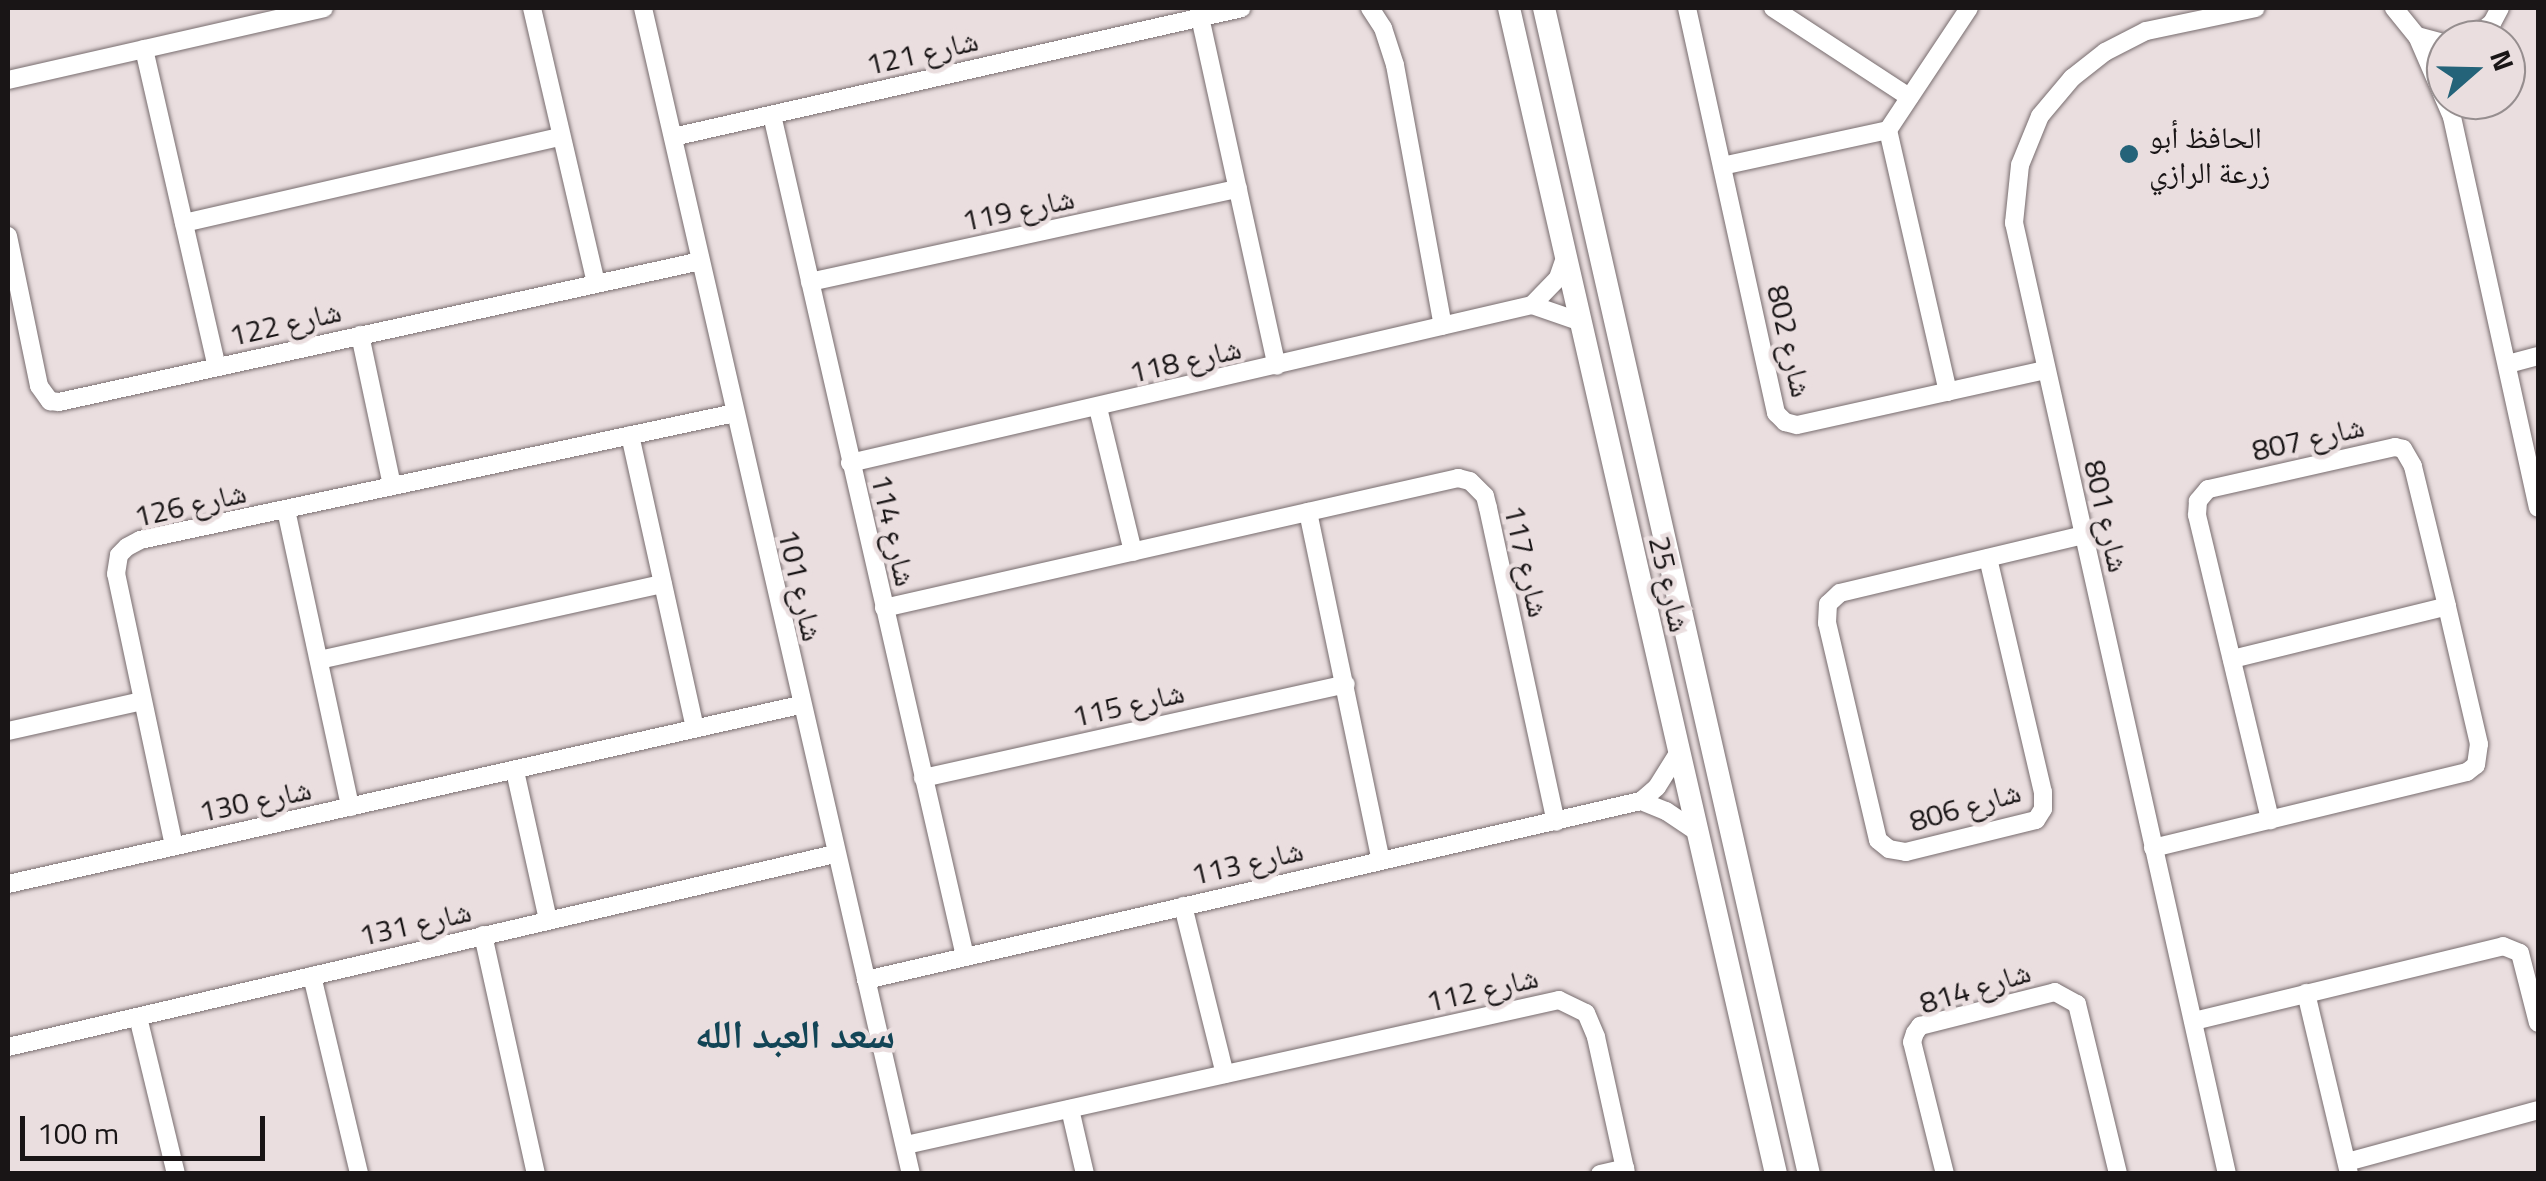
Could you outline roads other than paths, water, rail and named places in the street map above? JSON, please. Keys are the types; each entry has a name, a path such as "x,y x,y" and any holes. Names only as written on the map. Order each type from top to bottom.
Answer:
{"street":[{"path":"8,80 324,8"},
{"path":"532,8 596,283"},
{"name":"شارع 101","path":"643,8 800,705 911,1174"},
{"name":"شارع 121","path":"674,137 1242,8"},
{"path":"1370,8 1383,28 1395,65 1443,326"},
{"name":"شارع 25","path":"1509,8 1776,1174"},
{"name":"شارع 25","path":"1544,8 1809,1174"},
{"name":"شارع 802","path":"1687,8 1776,413 1784,422 1797,425 2046,370"},
{"path":"1773,8 1909,98"},
{"path":"1722,166 1888,130 1969,8"},
{"name":"شارع 801","path":"2226,1174 2014,223 2020,165 2040,116 2072,78 2105,52 2169,16 2256,8"},
{"path":"2386,8 2398,14 2418,36 2426,53"},
{"path":"1200,17 1278,366"},
{"path":"2418,36 2426,38"},
{"path":"144,49 217,367"},
{"name":"شارع 114","path":"772,114 965,956"},
{"path":"2454,120 2538,508"},
{"path":"1888,130 1948,392"},
{"path":"184,223 560,137"},
{"name":"شارع 119","path":"810,282 1238,189"},
{"name":"شارع 122","path":"8,236 39,386 50,400 68,402 701,261"},
{"path":"1566,256 1558,278 1532,305 1581,322"},
{"name":"شارع 118","path":"850,463 1532,305"},
{"path":"360,335 392,486"},
{"path":"2508,364 2538,356"},
{"path":"1098,408 1133,552"},
{"name":"شارع 126","path":"174,846 116,574 119,555 140,540 734,412"},
{"path":"630,435 695,728"},
{"name":"شارع 807","path":"2154,848 2270,820 2468,772 2476,765 2479,744 2413,466 2403,449 2395,447 2208,490 2198,502 2197,515 2270,820"},
{"name":"شارع 117","path":"884,608 1458,478 1480,489 1488,508 1556,822"},
{"path":"286,510 350,808"},
{"path":"1308,512 1381,860"},
{"name":"شارع 806","path":"1988,558 2043,792 2043,809 2036,820 1906,852 1889,850 1878,840 1826,623 1828,604 1840,593 2083,535"},
{"path":"318,660 663,584"},
{"path":"2232,659 2447,606"},
{"name":"شارع 115","path":"923,778 1346,684"},
{"path":"8,731 142,700"},
{"name":"شارع 130","path":"8,884 800,705"},
{"path":"1677,755 1657,787 1641,802 1666,811 1696,830"},
{"path":"515,772 548,920"},
{"name":"شارع 113","path":"866,980 1641,802"},
{"name":"شارع 131","path":"8,1048 835,854"},
{"path":"1183,906 1224,1074"},
{"path":"483,936 536,1174"},
{"path":"2194,1021 2503,946 2520,953 2538,1023"},
{"path":"312,976 359,1174"},
{"path":"1732,984 1747,988 1766,978"},
{"name":"شارع 814","path":"1945,1174 1912,1042 1915,1033 1920,1026 2055,992 2077,1004 2118,1174"},
{"path":"2306,993 2348,1168 2538,1110"},
{"name":"شارع 112","path":"906,1145 1559,1000 1586,1013 1591,1025 1625,1171"},
{"path":"138,1016 176,1174"},
{"path":"1070,1108 1085,1174"},
{"path":"1600,1174 1625,1171"}],"place":[{"name":"الحافظ أبو زرعة الرازي","path":"2129,154"}],"district":[{"name":"سعد العبد الله","path":"795,1034"}]}
